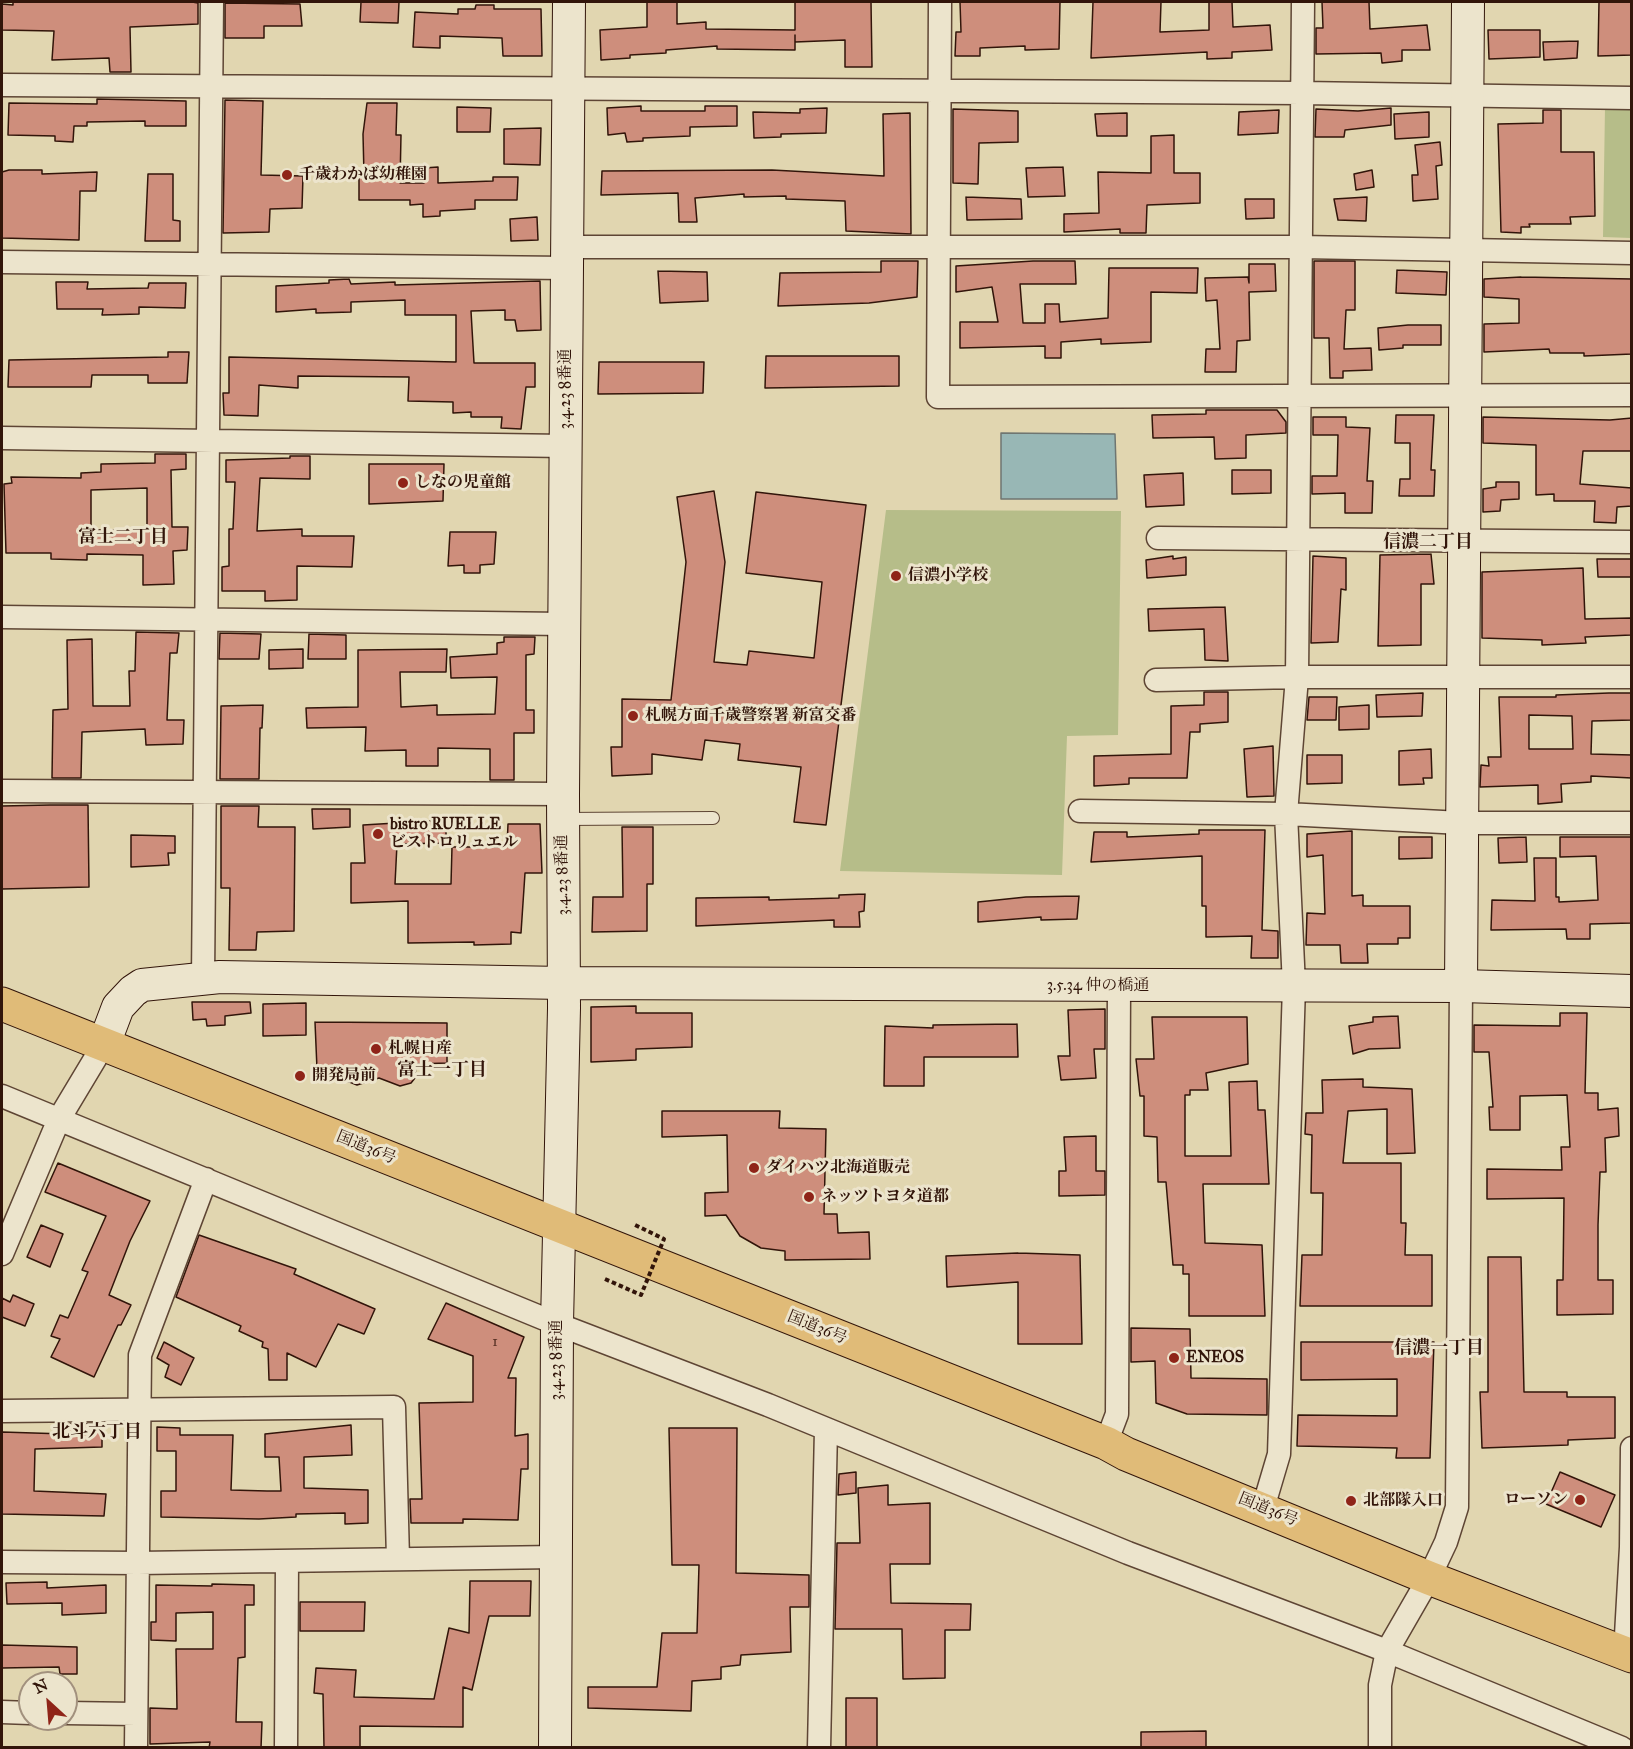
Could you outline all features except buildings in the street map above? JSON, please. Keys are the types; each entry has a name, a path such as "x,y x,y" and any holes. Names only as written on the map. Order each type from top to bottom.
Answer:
{"highway":[{"name":"国道36号","path":"2,1004 1106,1443 1126,1454 1263,1508 1429,1578 1628,1654"}],"street":[{"path":"203,978 212,2"},
{"name":"3.4.23 8番通","path":"555,1748 557,1324 564,983 563,806 569,2"},
{"path":"940,2 938,397 1632,394"},
{"path":"1263,1508 1279,1454 1294,986 1286,814 1297,677 1303,2"},
{"path":"1380,1748 1380,1685 1387,1651 1429,1578 1446,1542 1457,1507 1468,2"},
{"path":"2,85 1302,93 1632,98"},
{"path":"2,262 209,265 568,258 939,247 1301,248 1632,253"},
{"path":"2,438 208,439 566,446"},
{"path":"1158,538 1632,542"},
{"path":"2,617 564,624"},
{"path":"1156,680 1297,677 1632,677"},
{"path":"2,792 205,792 563,806"},
{"path":"1080,811 1286,814 1462,824 1632,824"},
{"name":"3.5.34 仲の橋通","path":"104,1044 118,1007 133,990 142,984 159,981 203,978 1119,987 1461,986 1632,992"},
{"path":"1106,1443 1117,1414 1119,987"},
{"path":"2,1254 59,1119 104,1044"},
{"path":"2,1096 557,1324 826,1429 1128,1553 1387,1651 1622,1748"},
{"path":"136,1748 140,1355 206,1179"},
{"path":"2,1411 394,1407 398,1559"},
{"path":"819,1748 826,1429"},
{"path":"1628,1654 1632,1448"},
{"path":"2,1562 138,1563 556,1557"},
{"path":"286,1748 288,1561"},
{"path":"2,1712 18,1713"},
{"path":"78,1713 136,1714"}],"lane":[{"path":"563,806 713,818"}],"path":[{"path":"605,1279 641,1295 664,1239 633,1224"}],"green space":[{"path":"1605,107 1631,108 1631,238 1603,237"},
{"path":"886,510 1121,511 1118,735 1067,736 1062,875 840,871"}],"water":[{"path":"1001,433 1115,434 1117,499 1001,499"}],"place":[{"name":"千歳わかば幼稚園","path":"287,175"},
{"name":"しなの児童館","path":"403,483"},
{"name":"信濃小学校","path":"896,576"},
{"name":"札幌方面千歳警察署 新富交番","path":"633,716"},
{"name":"bistro RUELLE ビストロリュエル","path":"378,834"},
{"name":"札幌日産","path":"376,1049"},
{"name":"開発局前","path":"300,1076"},
{"name":"ダイハツ北海道販売","path":"754,1168"},
{"name":"ネッツトヨタ道都","path":"809,1197"},
{"name":"ENEOS","path":"1174,1358"},
{"name":"ローソン","path":"1580,1500"},
{"name":"北部隊入口","path":"1351,1501"}],"district":[{"name":"富士二丁目","path":"123,538"},
{"name":"信濃二丁目","path":"1428,543"},
{"name":"富士一丁目","path":"442,1071"},
{"name":"信濃一丁目","path":"1439,1349"},
{"name":"北斗六丁目","path":"97,1433"}]}
